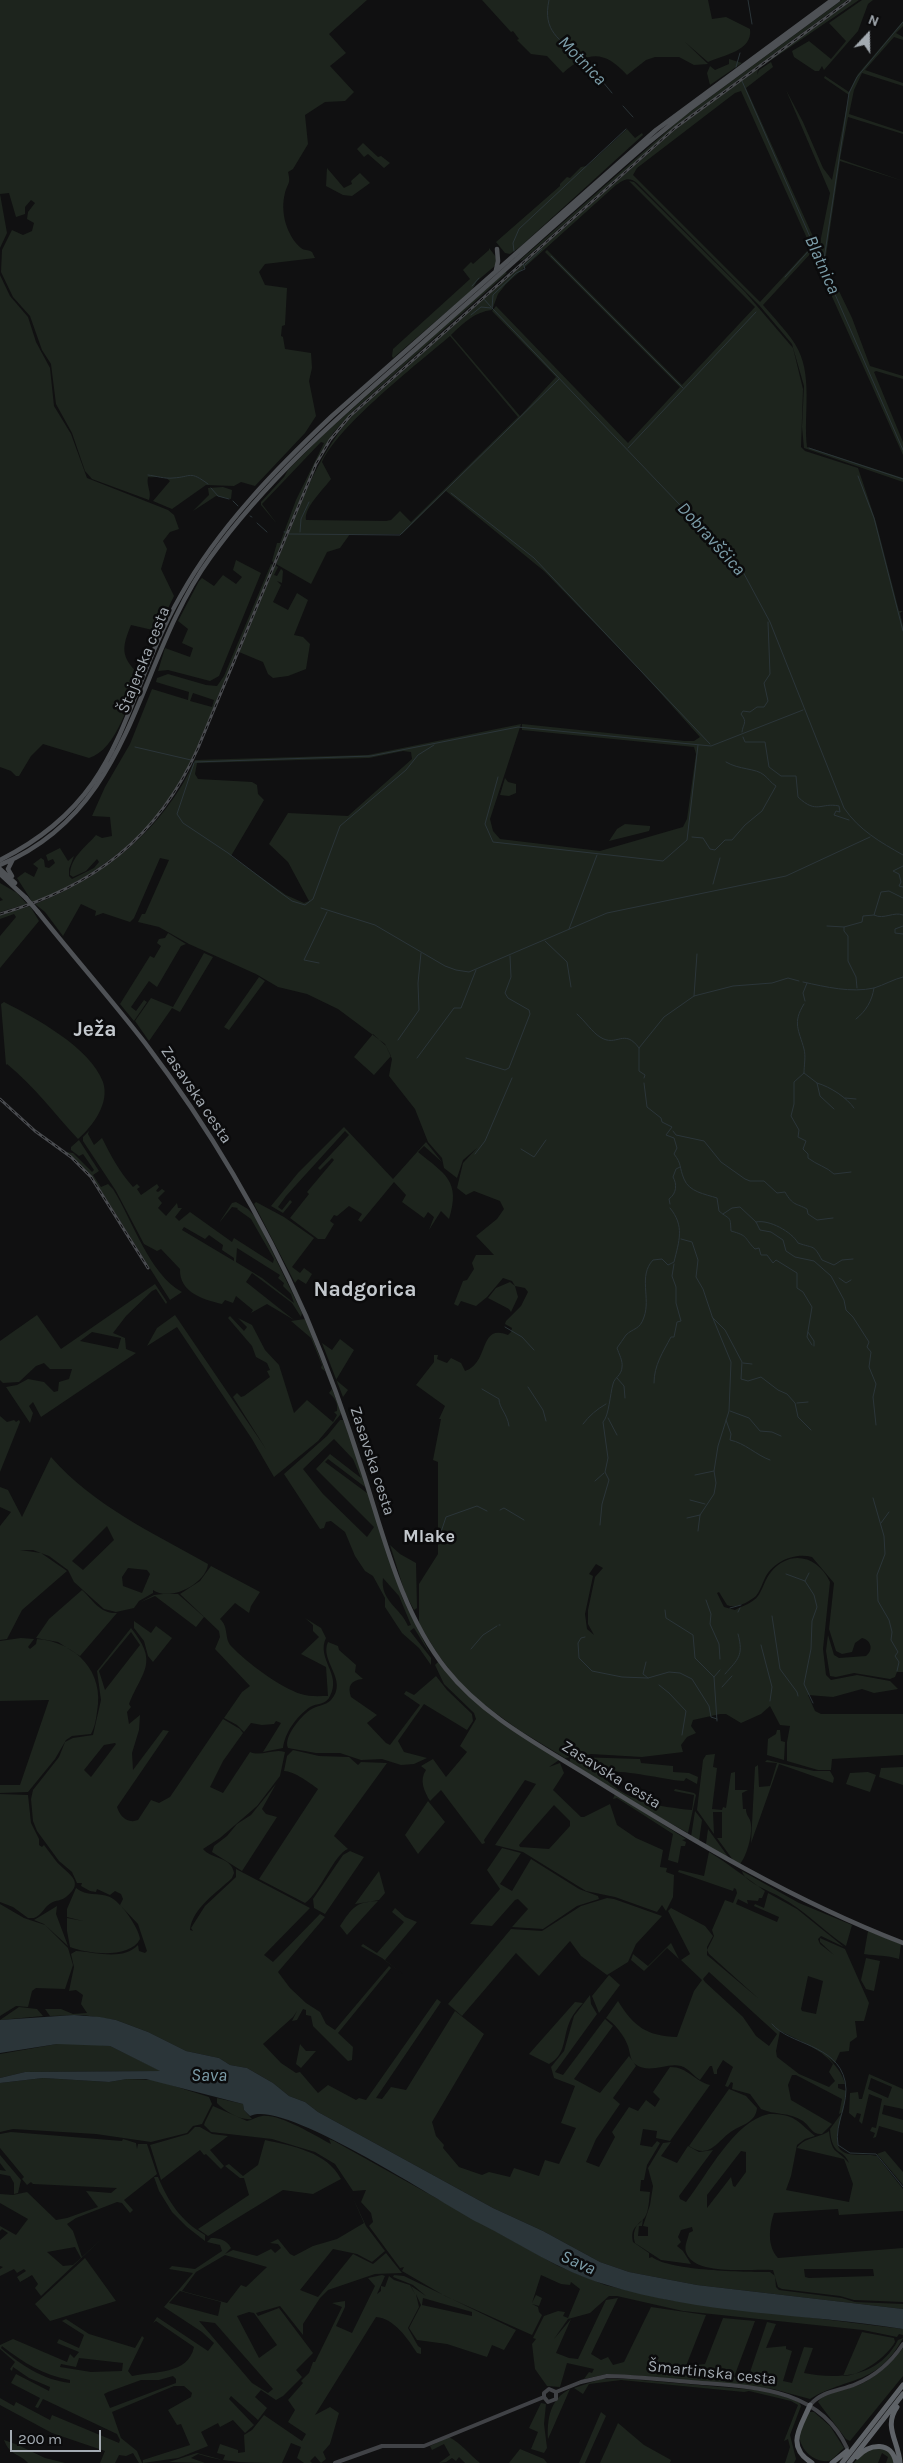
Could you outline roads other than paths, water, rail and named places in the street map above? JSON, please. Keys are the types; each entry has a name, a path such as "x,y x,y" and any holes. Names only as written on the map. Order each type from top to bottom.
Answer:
{"highway":[{"path":"842,2463 903,2385"},
{"path":"850,2463 903,2394"},
{"path":"898,2463 890,2424 894,2411 903,2399"},
{"path":"804,2463 794,2446 794,2432 801,2415 810,2405"},
{"path":"810,2405 799,2425 796,2438 800,2452 812,2463"},
{"path":"832,2463 862,2437"},
{"path":"850,2463 866,2449 879,2446 892,2452 898,2463"}],"main road":[{"path":"301,450 495,271 656,130 832,0"},
{"path":"301,450 648,143 703,99 838,0"},
{"path":"495,271 498,263 496,249"},
{"name":"Štajerska cesta","path":"0,860 44,834 67,814 97,778 116,747 164,628 191,579 222,535 301,450"},
{"name":"Štajerska cesta","path":"0,864 13,859 42,840 67,820 98,784 122,745 160,647 190,588 210,557 301,450"},
{"path":"0,855 16,851"},
{"path":"13,859 8,871 15,885"},
{"name":"Zasavska cesta","path":"0,870 38,912 146,1044 194,1112 253,1210 306,1315 329,1372 406,1601 431,1648 447,1671 473,1698 505,1723 688,1838 794,1896 903,1943"},
{"name":"Zasavska cesta","path":"0,874 15,885"},
{"path":"0,879 15,885"},
{"path":"810,2405 825,2394 855,2385 872,2375 891,2360 903,2344"},
{"name":"Šmartinska cesta","path":"556,2392 599,2377 636,2377 764,2389 788,2395 810,2405 831,2423 847,2448"},
{"path":"549,2389 556,2392 557,2396 553,2401 548,2402 544,2397 544,2393 549,2389"},
{"path":"335,2463 382,2446 424,2446 544,2397"}],"water":[{"name":"Sava","path":"74,2015 116,2020 148,2032 186,2051 219,2058 230,2065 247,2068 273,2083 289,2096 305,2102 318,2112 493,2208 543,2231 600,2262 629,2272 697,2285 903,2309 903,2329 715,2308 641,2294 588,2279 540,2256 328,2137 295,2122 268,2115 250,2116 244,2110 243,2104 146,2079 127,2079 109,2082 43,2078 0,2083 0,2078 25,2072 160,2071 110,2046 57,2044 0,2053 0,2020"}],"waterway":[{"name":"Motnica","path":"549,0 548,20 554,34 589,66 612,93"},
{"name":"Blatnica","path":"748,0 752,24"},
{"path":"823,266 849,93 857,77 903,22"},
{"name":"Blatnica","path":"736,67 740,53"},
{"name":"Blatnica","path":"742,81 903,450"},
{"name":"Motnica","path":"623,106 633,117"},
{"name":"Dobravščica","path":"514,251 513,243 519,229 626,129"},
{"path":"785,277 813,246"},
{"path":"525,265 542,249"},
{"path":"551,256 683,388"},
{"name":"Dobravščica","path":"523,263 525,269 516,273 493,295 492,308 742,570 770,622 844,808 863,829 903,855"},
{"path":"472,286 479,278"},
{"path":"483,298 491,307"},
{"path":"471,315 481,307 491,308"},
{"path":"628,448 756,312"},
{"path":"289,534 400,535 559,379"},
{"path":"809,448 903,479"},
{"path":"148,475 164,478 190,475 208,484"},
{"path":"858,476 874,518 903,631"},
{"path":"211,488 218,496 229,499"},
{"path":"451,493 534,558 710,744"},
{"path":"233,501 238,506"},
{"path":"300,532 301,519 309,502"},
{"path":"257,523 267,532"},
{"path":"742,732 745,721 741,714 743,711 750,712 757,707 764,707 768,701 764,683 770,674 768,622"},
{"path":"195,762 371,756 518,727 711,746 803,710"},
{"path":"743,737 745,742 765,742 769,767 781,776 796,776 798,797 804,802 815,807 839,806 840,812 836,811 834,815 849,820"},
{"path":"194,763 177,814 183,823 228,853 292,901 305,905 313,899 340,826 406,770 418,755 434,745"},
{"path":"498,777 485,824 493,842 663,861 687,840 698,745"},
{"path":"135,747 191,760"},
{"path":"692,837 703,838 710,849 715,850 725,840 732,840 745,825 762,811 776,786 761,773 726,762"},
{"path":"321,908 375,925 445,966 469,972 607,913 786,876 870,837"},
{"path":"569,929 597,855"},
{"path":"713,884 720,858"},
{"path":"903,866 893,871 899,874 901,882 899,886 903,887"},
{"path":"903,898 889,891 881,892 874,915 881,917 896,914 903,915"},
{"path":"319,963 304,960 327,912"},
{"path":"857,988 856,977 848,961 848,936 844,931 844,927 862,922 863,916 874,915"},
{"path":"827,926 844,927"},
{"path":"903,926 895,929 895,933 903,934"},
{"path":"545,941 567,962 571,987"},
{"path":"398,1040 419,1010 418,983 421,953"},
{"path":"694,996 697,954"},
{"path":"466,1058 505,1070 509,1068 530,1014 529,1010 508,998 505,993 511,977 510,956"},
{"path":"417,1058 454,1008 461,1008 476,970"},
{"path":"803,982 838,989 856,990 874,988 903,977"},
{"path":"644,1078 645,1075 639,1071 639,1048 664,1017 694,996 733,986 772,983 788,978 799,981"},
{"path":"805,1001 803,993 807,983"},
{"path":"856,1019 868,1005 874,988"},
{"path":"804,1004 797,1022 805,1052 804,1073 794,1082 794,1104 791,1116 799,1130 798,1137 806,1141 803,1149 808,1154 808,1158 834,1174 851,1172"},
{"path":"577,1014 600,1037 606,1040 629,1039 639,1048"},
{"path":"804,1073 817,1083 820,1096 834,1109"},
{"path":"475,1154 485,1141 512,1078"},
{"path":"644,1083 647,1107 661,1118 662,1122 672,1127 666,1135 674,1138 677,1148 674,1154 686,1183 693,1190 717,1198 719,1211 729,1219 731,1231 743,1236 755,1249 759,1248 761,1255 767,1255 773,1263 776,1260 797,1273 797,1288 803,1292 812,1307 807,1337 812,1345"},
{"path":"817,1083 838,1093 854,1108"},
{"path":"845,1098 856,1099"},
{"path":"673,1131 676,1135 704,1141 721,1162 745,1179 764,1181 777,1193 785,1192 793,1202 807,1209 808,1214 817,1220 833,1218"},
{"path":"521,1149 534,1157 546,1140"},
{"path":"670,1204 669,1199 674,1194 676,1188 673,1177 676,1169 680,1167"},
{"path":"723,1214 732,1208 740,1207 756,1222 760,1230 771,1232 783,1240 786,1251 795,1257 814,1261 831,1276 844,1300 846,1310 853,1317 869,1342 867,1347 871,1352 869,1367 876,1384 873,1397 876,1425"},
{"path":"600,1525 602,1504 609,1480 605,1472 608,1458 603,1422 608,1410 614,1382 622,1370 622,1362 617,1348 626,1335 636,1328 644,1317 646,1310 645,1280 649,1266 653,1260 662,1259 668,1265 674,1262 680,1234 678,1221 670,1208"},
{"path":"756,1222 767,1222 780,1227 798,1243 815,1249 822,1260 834,1265 842,1260 853,1259"},
{"path":"681,1239 692,1242 698,1260 696,1277 703,1289 731,1362 729,1411 718,1446 714,1471 716,1483 714,1494 700,1515 698,1531"},
{"path":"654,1383 654,1376 660,1359 671,1337 674,1337 677,1322 681,1321 676,1303 676,1287 672,1276 674,1264"},
{"path":"839,1278 846,1283 851,1280"},
{"path":"712,1317 725,1330 742,1362 741,1379 748,1381 761,1377 778,1390 787,1394 795,1403 798,1417 811,1430"},
{"path":"505,1327 522,1337 534,1350"},
{"path":"808,1332 814,1341 814,1346"},
{"path":"743,1363 752,1364"},
{"path":"617,1378 624,1386 625,1398"},
{"path":"528,1387 543,1410 546,1421"},
{"path":"482,1389 499,1399 509,1426"},
{"path":"797,1403 808,1402"},
{"path":"583,1424 593,1413 606,1404"},
{"path":"730,1411 749,1418 760,1431 772,1432 781,1436"},
{"path":"608,1418 617,1435"},
{"path":"726,1420 731,1434 730,1440 770,1460"},
{"path":"695,1475 714,1471"},
{"path":"595,1481 604,1473"},
{"path":"873,1498 884,1536 885,1554 877,1575 878,1601 889,1620 892,1632 891,1640 898,1652 895,1656 899,1662 897,1671"},
{"path":"690,1500 705,1504"},
{"path":"439,1538 446,1517 477,1506 487,1511"},
{"path":"500,1510 504,1508 524,1520"},
{"path":"881,1523 889,1512"},
{"path":"687,1518 700,1515"},
{"path":"805,1581 809,1573"},
{"path":"786,1574 805,1581 814,1595 817,1607 812,1621 811,1649 804,1684 813,1703"},
{"path":"706,1600 711,1614 710,1624 719,1644 720,1659"},
{"path":"730,1608 741,1605"},
{"path":"738,1612 740,1608"},
{"path":"665,1610 666,1618 693,1635 695,1658 714,1677 717,1721"},
{"path":"772,1616 780,1669 798,1696"},
{"path":"471,1649 483,1635 497,1626"},
{"path":"725,1674 739,1657 740,1641 738,1634"},
{"path":"585,1637 581,1638 578,1643 579,1658 592,1671 622,1677 648,1678 669,1672 680,1673 692,1679 709,1706 711,1717 717,1719"},
{"path":"761,1645 772,1687 770,1701"},
{"path":"646,1662 643,1674 648,1678"},
{"path":"714,1677 720,1670"},
{"path":"722,1687 732,1676"},
{"path":"659,1685 686,1711 682,1735"},
{"path":"772,2024 789,2037 812,2046 833,2059 840,2069 846,2089 838,2129 838,2145 850,2153 876,2154 903,2187"}],"railway":[{"path":"0,914 34,903 65,889 93,873 119,855 142,833 163,808 182,780 198,748 316,464 330,440 350,416 675,128 850,0"},
{"path":"0,1099 35,1131 71,1157 91,1177 148,1268"}],"district":[{"name":"Ježa","path":"95,1030"},
{"name":"Nadgorica","path":"365,1290"},
{"name":"Mlake","path":"429,1537"}]}
